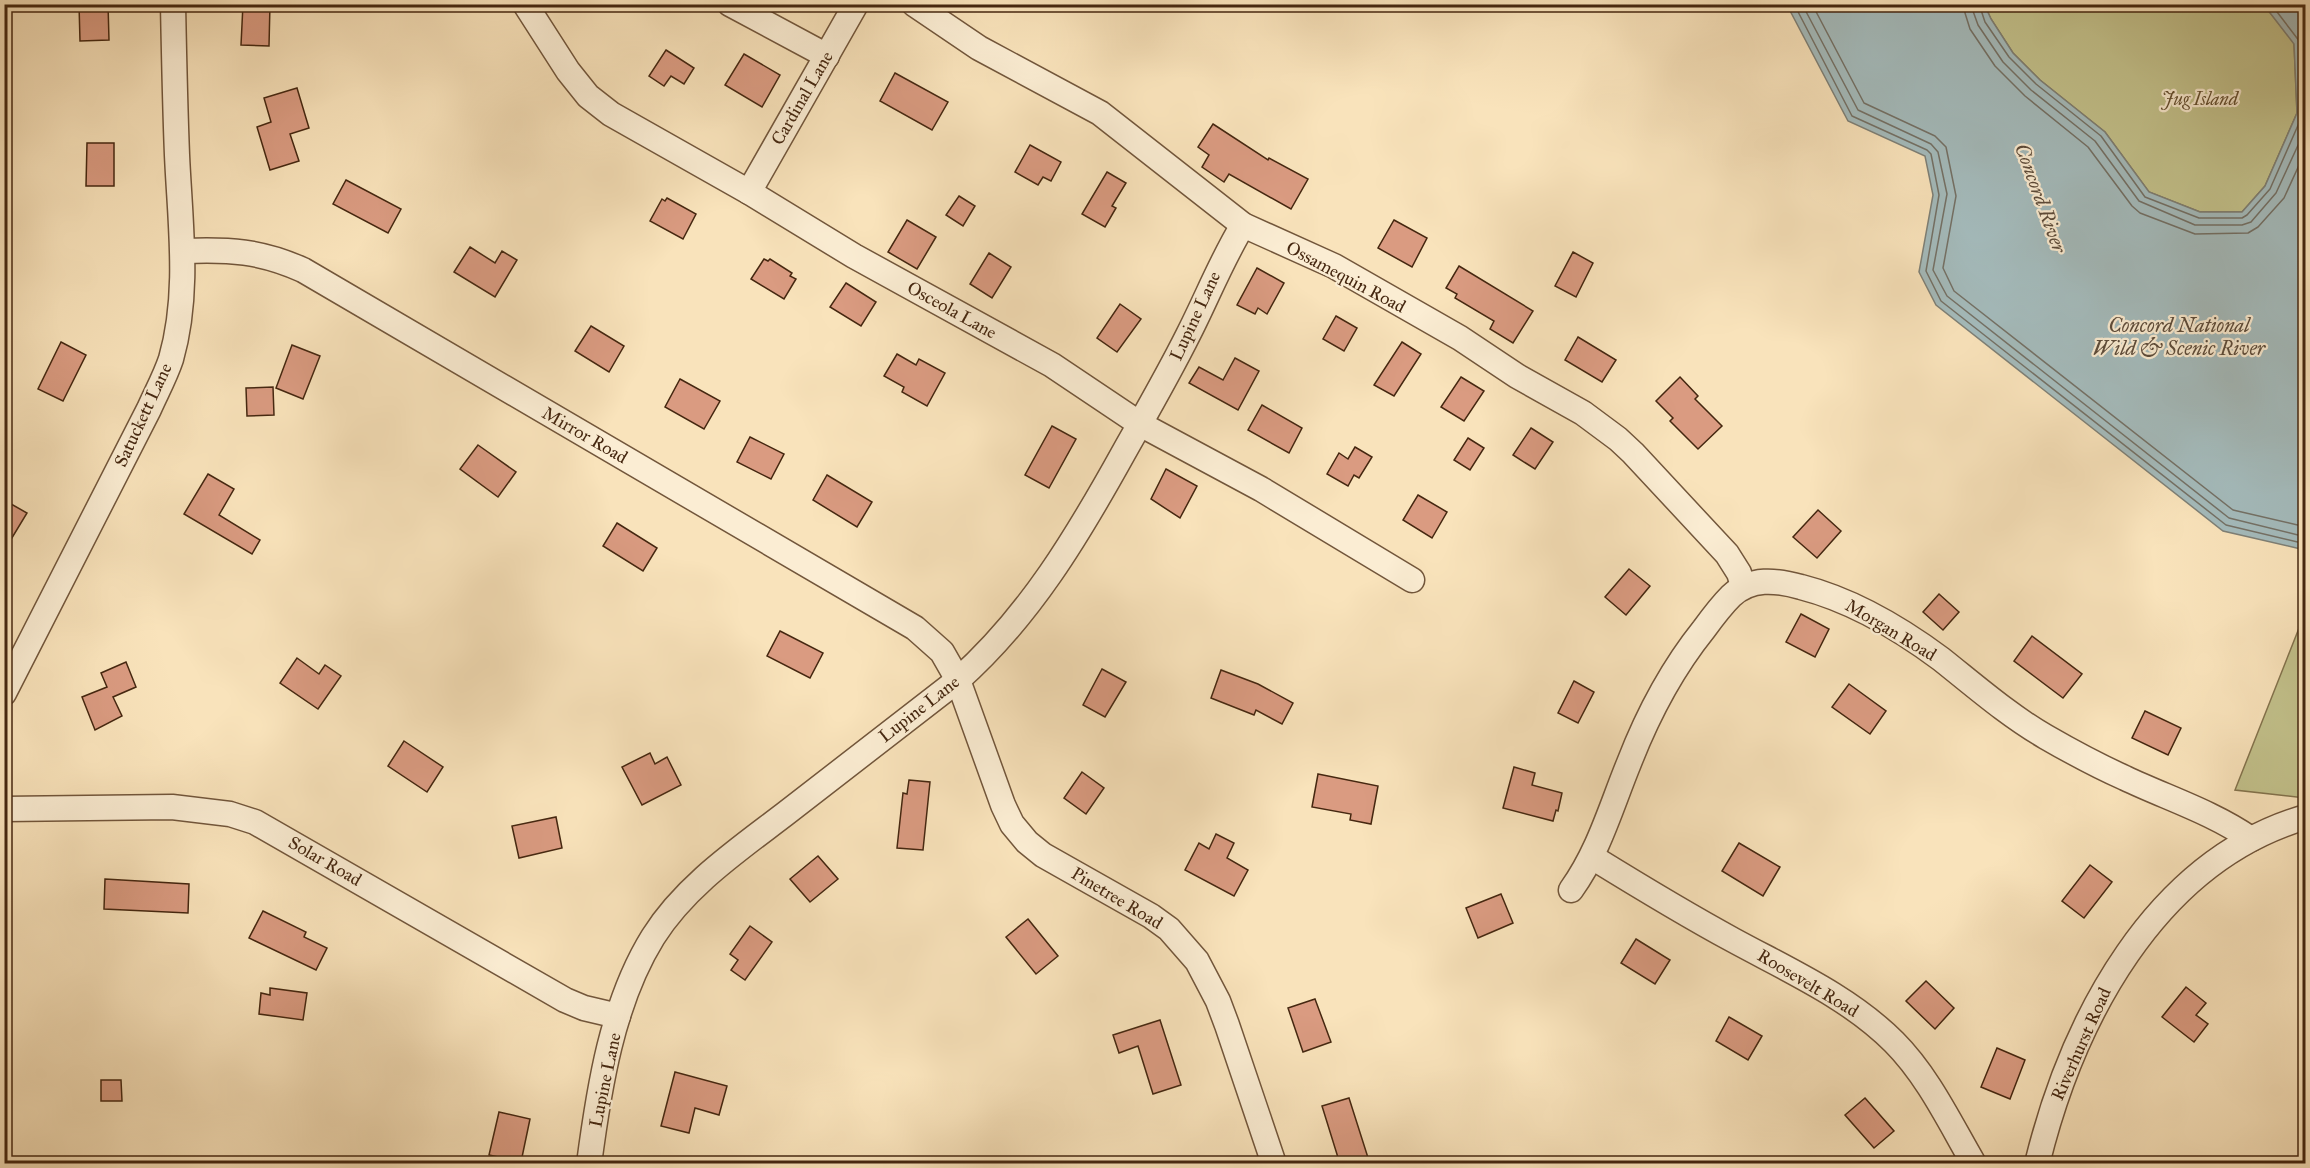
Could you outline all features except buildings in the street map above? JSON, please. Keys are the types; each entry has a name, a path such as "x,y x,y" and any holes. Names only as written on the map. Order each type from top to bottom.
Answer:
{"street":[{"name":"Satuckett Lane","path":"4,693 148,410 170,362 181,310 183,251 172,4"},
{"name":"Osceola Lane","path":"525,4 568,71 588,96 611,114 749,192 854,256 1052,365 1140,424 1261,489 1412,580"},
{"path":"730,4 827,56"},
{"name":"Cardinal Lane","path":"749,192 856,4"},
{"name":"Ossamequin Road","path":"914,4 979,48 1100,113 1243,225 1334,266 1460,338 1517,376 1601,425 1633,453 1727,554 1739,573 1743,586"},
{"name":"Lupine Lane","path":"589,1164 618,1016 639,962 654,935 674,909 719,865 958,680 1003,637 1042,586 1096,502 1189,334 1223,258 1243,225"},
{"name":"Mirror Road","path":"183,251 256,252 303,270 915,628 942,652 958,680"},
{"name":"Morgan Road","path":"1743,586 1769,581 1783,582 1822,592 1856,605 1911,638 2011,714 2044,736 2125,778 2217,818 2251,839"},
{"path":"1571,890 1592,857 1655,701 1693,643 1730,597 1743,586"},
{"name":"Pinetree Road","path":"958,680 1003,805 1012,824 1027,842 1043,855 1151,915 1169,929 1197,960 1227,1024 1274,1164"},
{"name":"Solar Road","path":"4,809 172,807 230,814 255,822 565,1000 592,1011 618,1016"},
{"path":"2251,839 2306,817"},
{"name":"Riverhurst Road","path":"2037,1164 2046,1127 2070,1061 2090,1014 2106,985 2128,953 2175,897 2219,858 2251,839"},
{"name":"Roosevelt Road","path":"1592,857 1683,913 1820,988 1875,1025 1911,1062 1929,1087 1974,1164"}],"green space":[{"name":"Jug Island","path":"1990,4 2264,5 2294,43 2297,113 2265,186 2242,212 2200,212 2149,192 2105,132 2040,80 2013,53 1991,19 1986,8"},
{"path":"2305,613 2305,798 2235,790"}],"water":[{"name":"Concord National Wild & Scenic River","path":"1787,5 1990,5 1986,8 1991,19 2013,53 2040,80 2105,132 2149,192 2200,212 2242,212 2265,186 2297,113 2294,44 2264,5 2305,5 2305,550 2223,531 1936,305 1919,272 1933,195 1925,156 1848,121"}],"water label":[{"name":"Concord River","path":"2041,198"}]}
